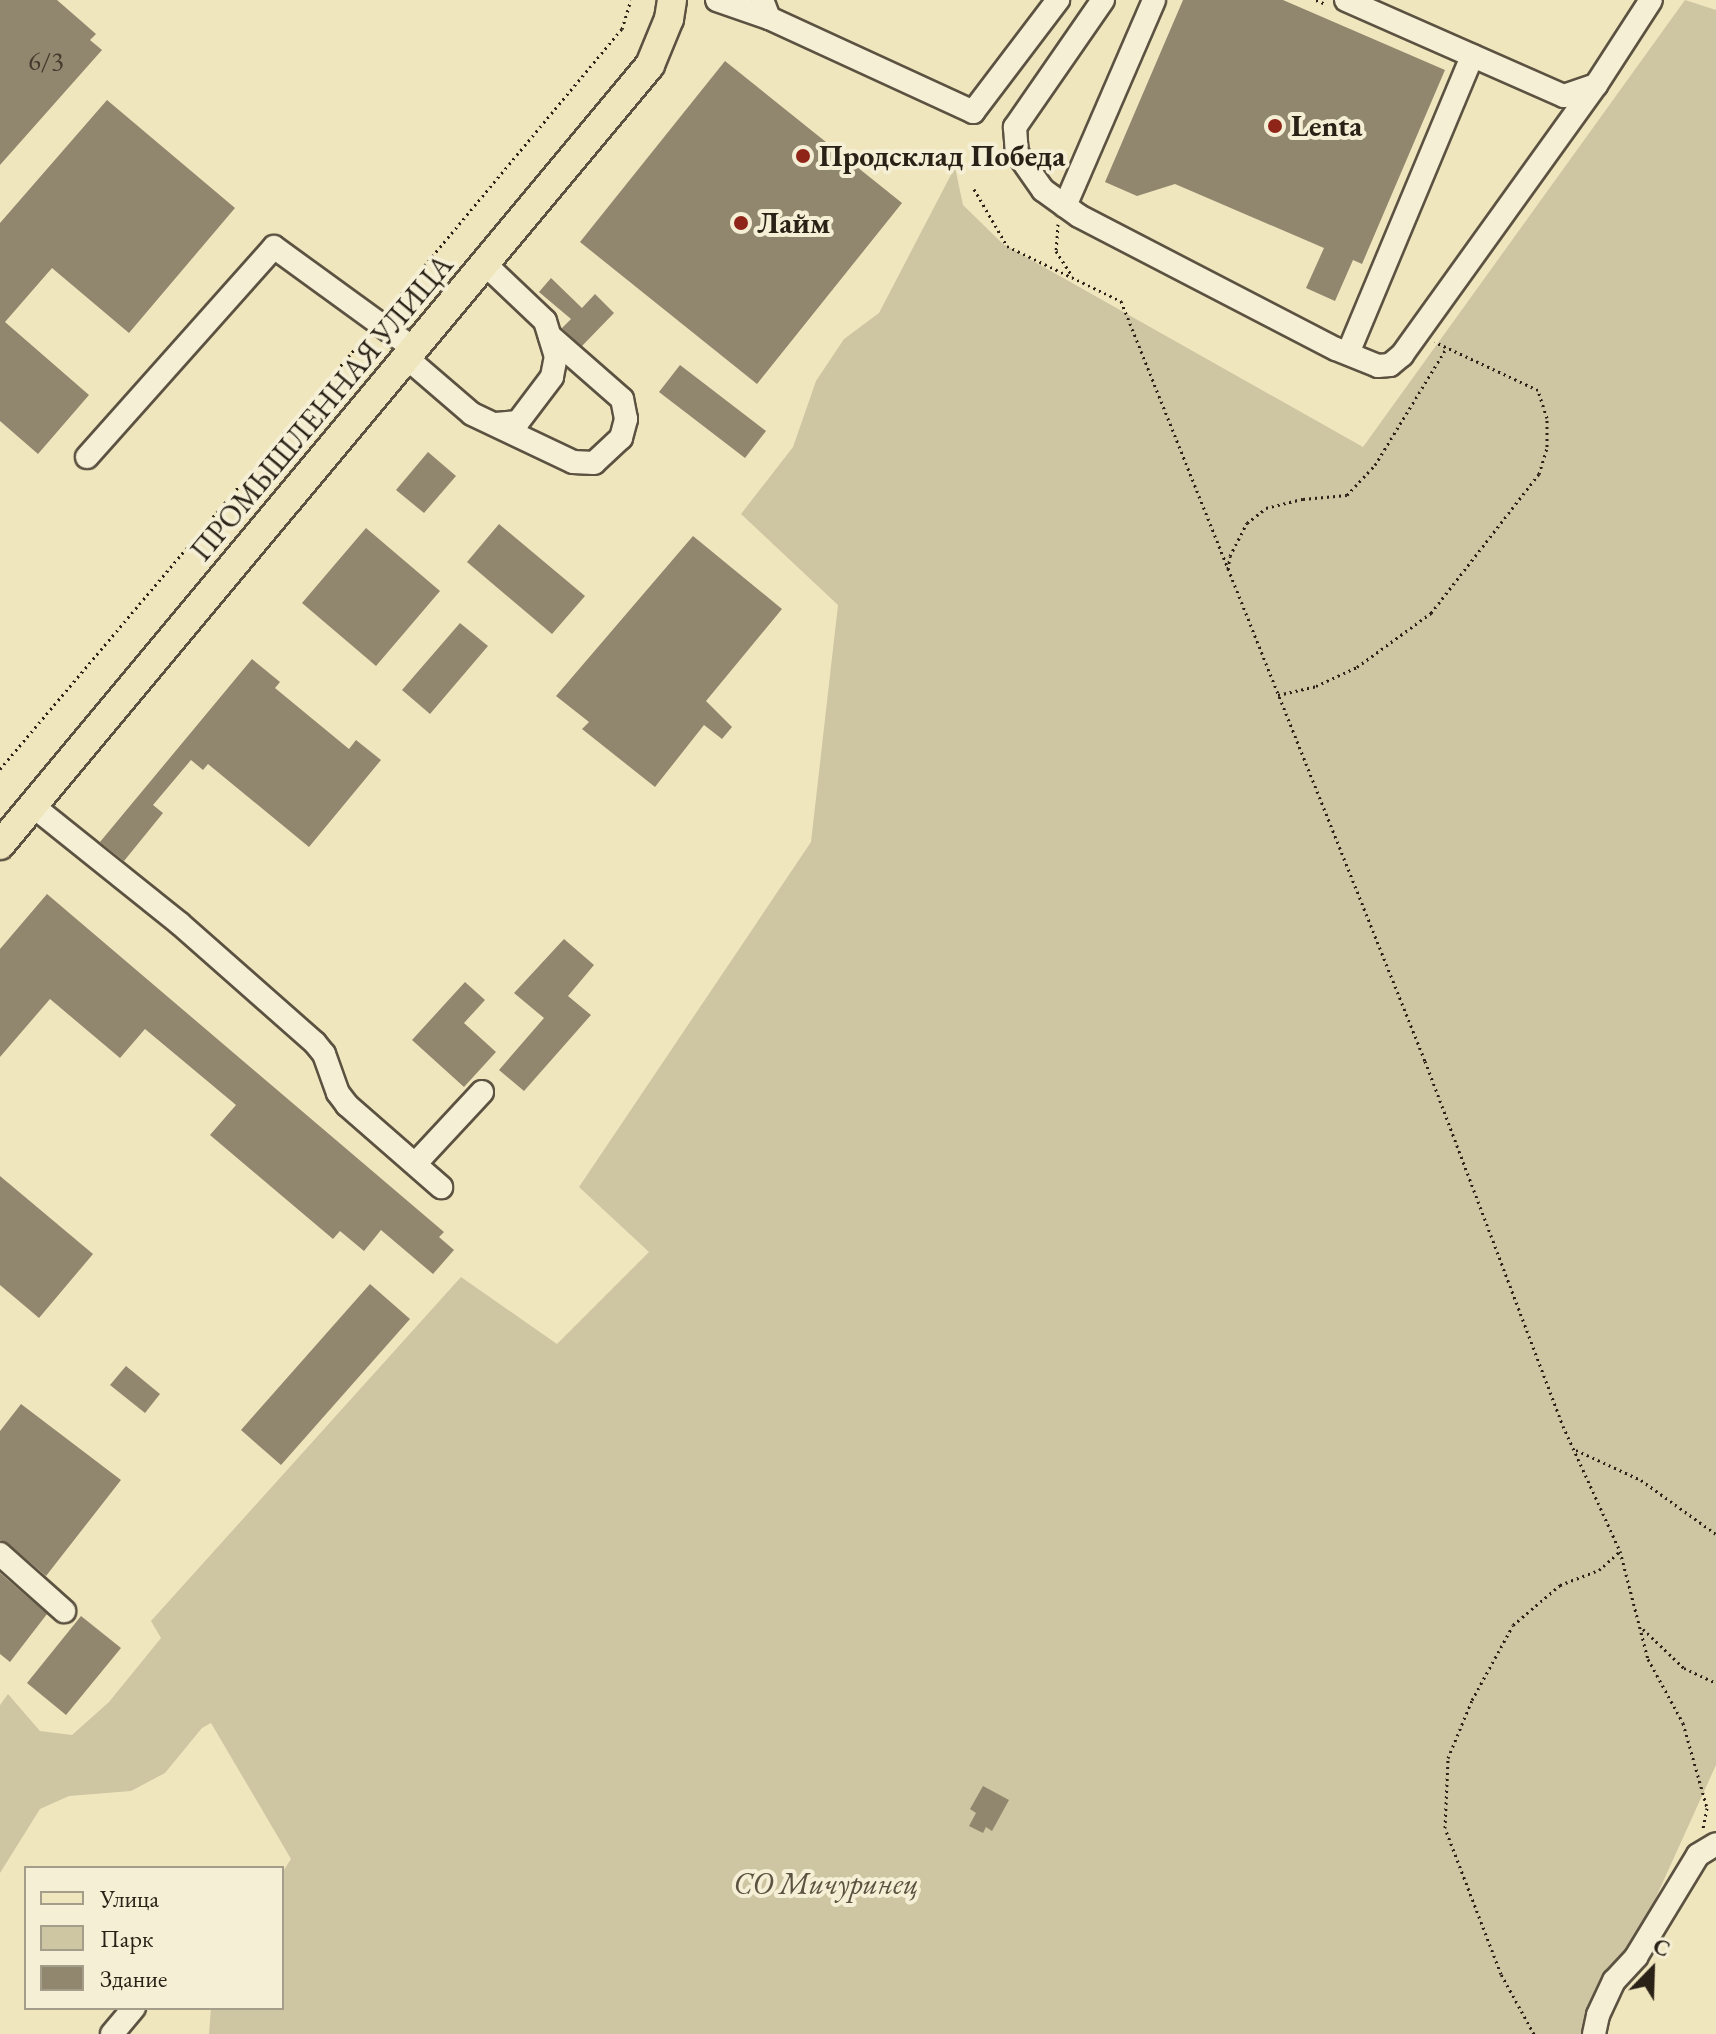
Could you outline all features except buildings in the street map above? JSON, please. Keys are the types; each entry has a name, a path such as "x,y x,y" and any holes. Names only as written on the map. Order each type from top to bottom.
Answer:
{"main road":[{"name":"ПРОМЫШЛЕННАЯ УЛИЦА","path":"0,845 650,65 669,19 672,0"}],"lane":[{"path":"717,0 766,9 973,112 1058,0"},
{"path":"1103,0 1015,127 1017,153 1043,190 1065,206 1378,366 1390,365 1417,334 1596,85 1651,0"},
{"path":"1065,206 1154,0"},
{"path":"1346,0 1564,96 1596,85"},
{"path":"1348,353 1472,56"},
{"path":"87,457 274,247 378,322 472,414 573,462 594,463 621,438 626,419 622,399 550,336"},
{"path":"486,265 545,321 556,356 552,377 518,422 496,424"},
{"path":"33,806 179,923 315,1043 324,1054 338,1093 347,1105 441,1187"},
{"path":"416,1163 482,1092"},
{"path":"0,1554 64,1611"},
{"path":"1594,2034 1614,1981 1636,1957 1707,1850"},
{"path":"112,2034 132,2010"}],"path":[{"path":"0,769 622,29 631,0"},
{"path":"974,189 1007,246 1121,301 1574,1449 1620,1551 1648,1659 1683,1723 1707,1808 1707,1850"},
{"path":"1065,206 1057,227 1056,251 1073,277"},
{"path":"1278,695 1316,686 1357,667 1431,613 1539,474 1547,447 1547,418 1538,390 1417,334"},
{"path":"1228,570 1230,556 1247,523 1266,508 1303,499 1347,495 1375,465 1447,347"},
{"path":"1574,1449 1641,1480 1716,1534"},
{"path":"1534,2034 1501,1974 1445,1828 1448,1758 1472,1700 1513,1625 1560,1585 1599,1570 1620,1551"},
{"path":"1641,1627 1684,1668 1716,1683"}],"green space":[{"name":"СО Мичуринец","path":"1685,0 1716,10 1716,1765 1594,2034 209,2034 211,2010 284,2010 284,1870 291,1859 211,1723 202,1728 165,1773 131,1791 69,1796 40,1809 0,1873 0,1705 8,1694 40,1731 72,1735 109,1702 161,1638 151,1621 461,1277 557,1344 649,1252 579,1187 811,842 838,605 741,514 793,447 816,381 844,339 879,313 955,167 963,205 1003,244 1363,447"}],"place":[{"name":"Lenta","path":"1275,126"},
{"name":"Продсклад Победа","path":"803,156"},
{"name":"Лайм","path":"741,223"}]}
